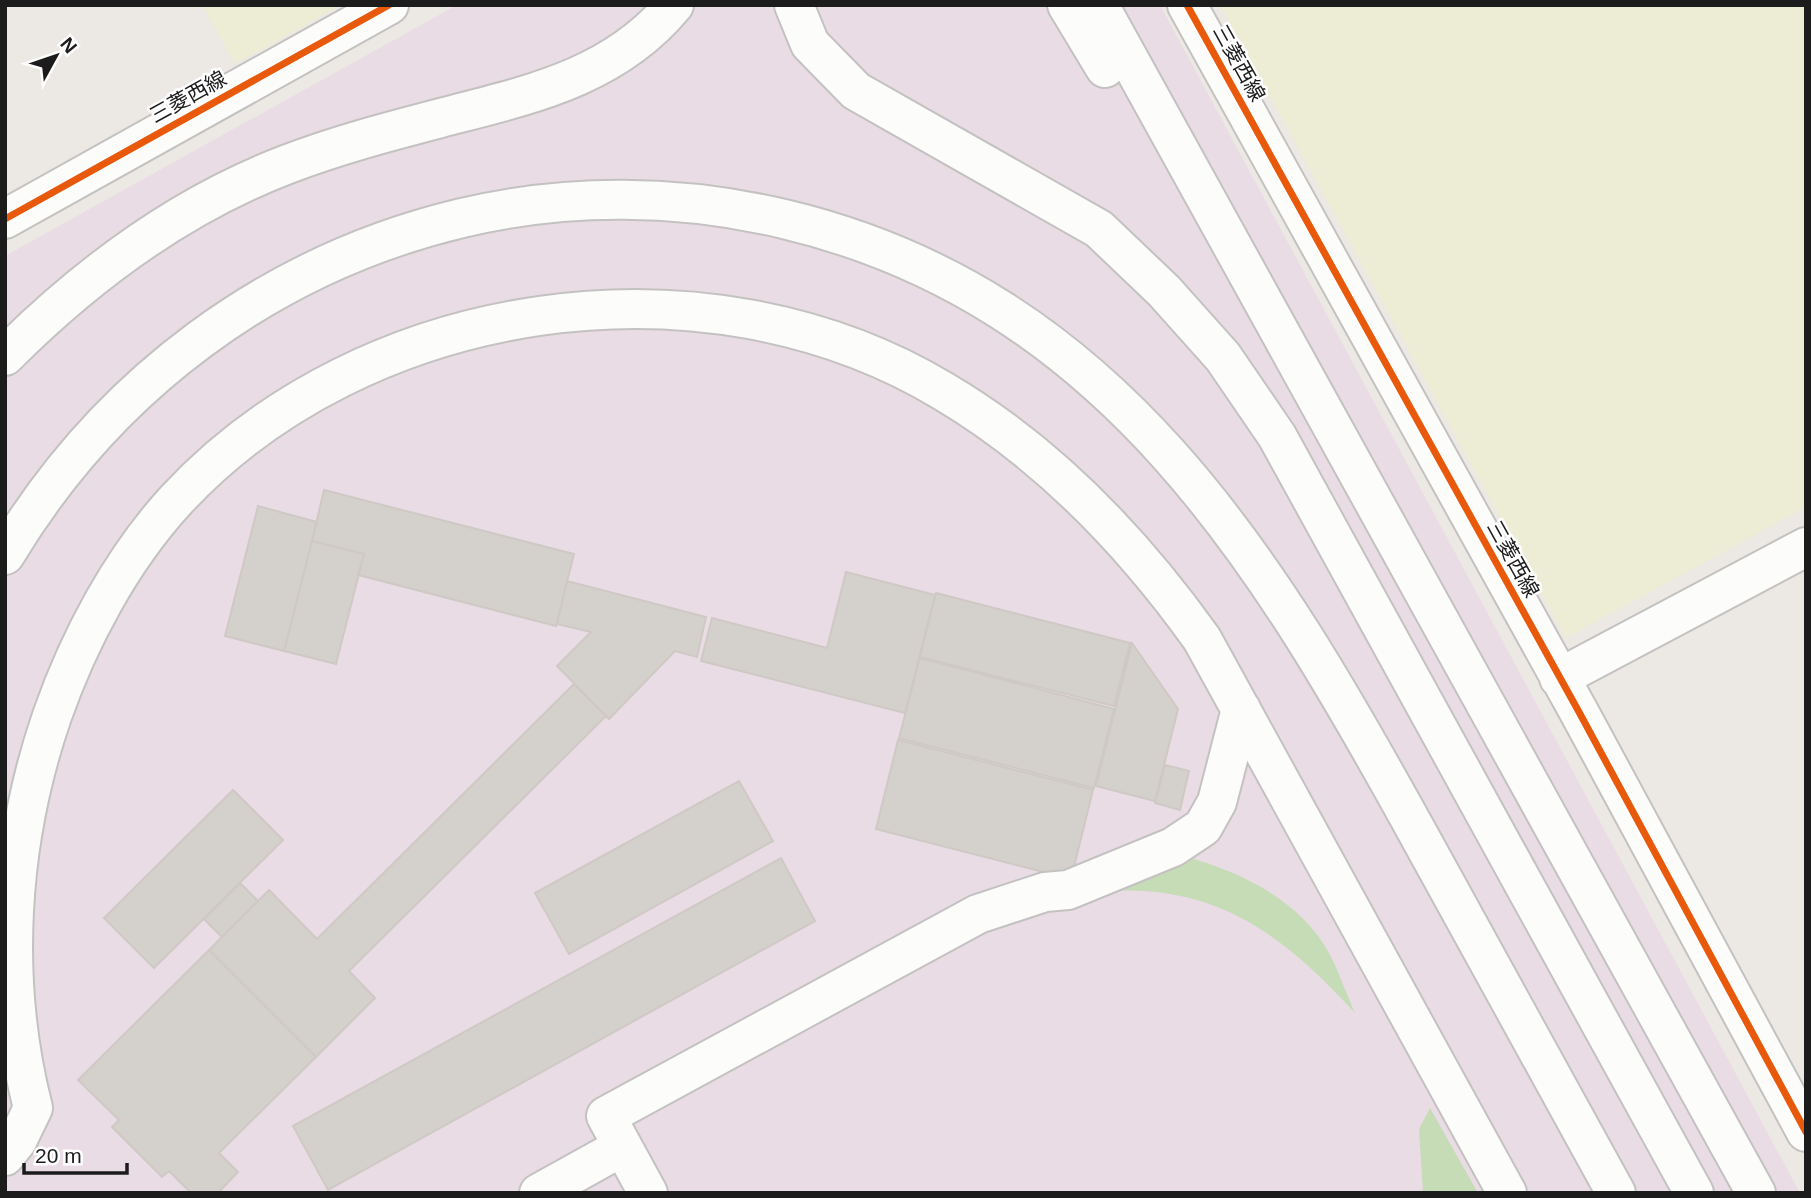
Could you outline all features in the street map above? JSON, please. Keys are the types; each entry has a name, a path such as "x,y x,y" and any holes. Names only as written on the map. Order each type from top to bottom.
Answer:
{"street":[{"name":"三菱西線","path":"5,219 389,5"},
{"path":"5,356 66,297 134,245 207,201 265,173 325,150 537,93 572,80 628,50 674,5"},
{"path":"794,5 810,44 856,90 1099,229 1164,291 1223,358 1278,436 1694,1193"},
{"path":"1067,5 1107,70 1722,1193"},
{"path":"1099,5 1756,1193"},
{"name":"三菱西線","path":"1187,5 1806,1132"},
{"path":"5,555 46,493 80,449 170,361 274,290 348,254 428,227 510,209 565,202 635,200 760,213 841,234 880,248 919,264 993,304 1062,351 1126,407 1209,502 1293,620 1345,703 1616,1193"},
{"path":"5,1157 17,1141 33,1108 22,1068 12,976 13,918 21,837 41,747 74,660 95,619 118,579 173,504 226,453 317,389 419,344 530,317 607,310 671,311 723,316 799,332 908,372 942,390 1017,442 1104,519 1172,597 1202,639 1507,1193"},
{"path":"1559,678 1806,547"},
{"path":"648,1193 606,1116 978,914 1045,892 1068,890 1173,847 1203,827 1217,802 1241,709"},
{"path":"539,1193 622,1147"}],"shaded area":[{"path":"457,5 1160,5 1800,1193 5,1193 5,256"}],"green space":[{"path":"202,5 341,5 235,64"},
{"path":"1220,5 1806,5 1806,507 1566,638"},
{"path":"1194,859 1252,882 1288,905 1304,919 1329,953 1355,1013 1303,961 1247,921 1217,907 1184,897 1149,891 1110,891 1107,885"},
{"path":"1430,1108 1478,1193 1423,1193 1419,1129"}],"building":[{"path":"324,490 574,554 556,626 358,575 364,554 312,541"},
{"path":"258,506 317,522 284,651 225,636"},
{"path":"312,541 364,554 336,664 284,651"},
{"path":"846,572 935,595 905,713 701,661 712,618 827,648"},
{"path":"567,581 706,617 697,657 675,651 609,719 557,666 591,632 557,624"},
{"path":"936,593 1130,643 1114,706 920,657"},
{"path":"1132,643 1178,709 1155,801 1096,786"},
{"path":"920,658 1114,709 1094,788 899,738"},
{"path":"574,684 606,716 349,971 375,998 316,1057 209,950 269,890 317,939"},
{"path":"898,740 1093,790 1071,879 876,829"},
{"path":"1165,765 1189,771 1180,810 1155,803"},
{"path":"739,781 773,841 569,954 535,893"},
{"path":"233,790 283,840 154,968 104,918"},
{"path":"781,858 815,921 328,1190 293,1126"},
{"path":"240,883 258,901 222,937 204,919"},
{"path":"209,950 316,1057 219,1153 238,1172 218,1193 191,1193 169,1171 162,1177 112,1127 119,1120 78,1080"}],"cycle path":[{"path":"5,219 389,5"},
{"path":"1187,5 1579,712 1806,1132"}]}
